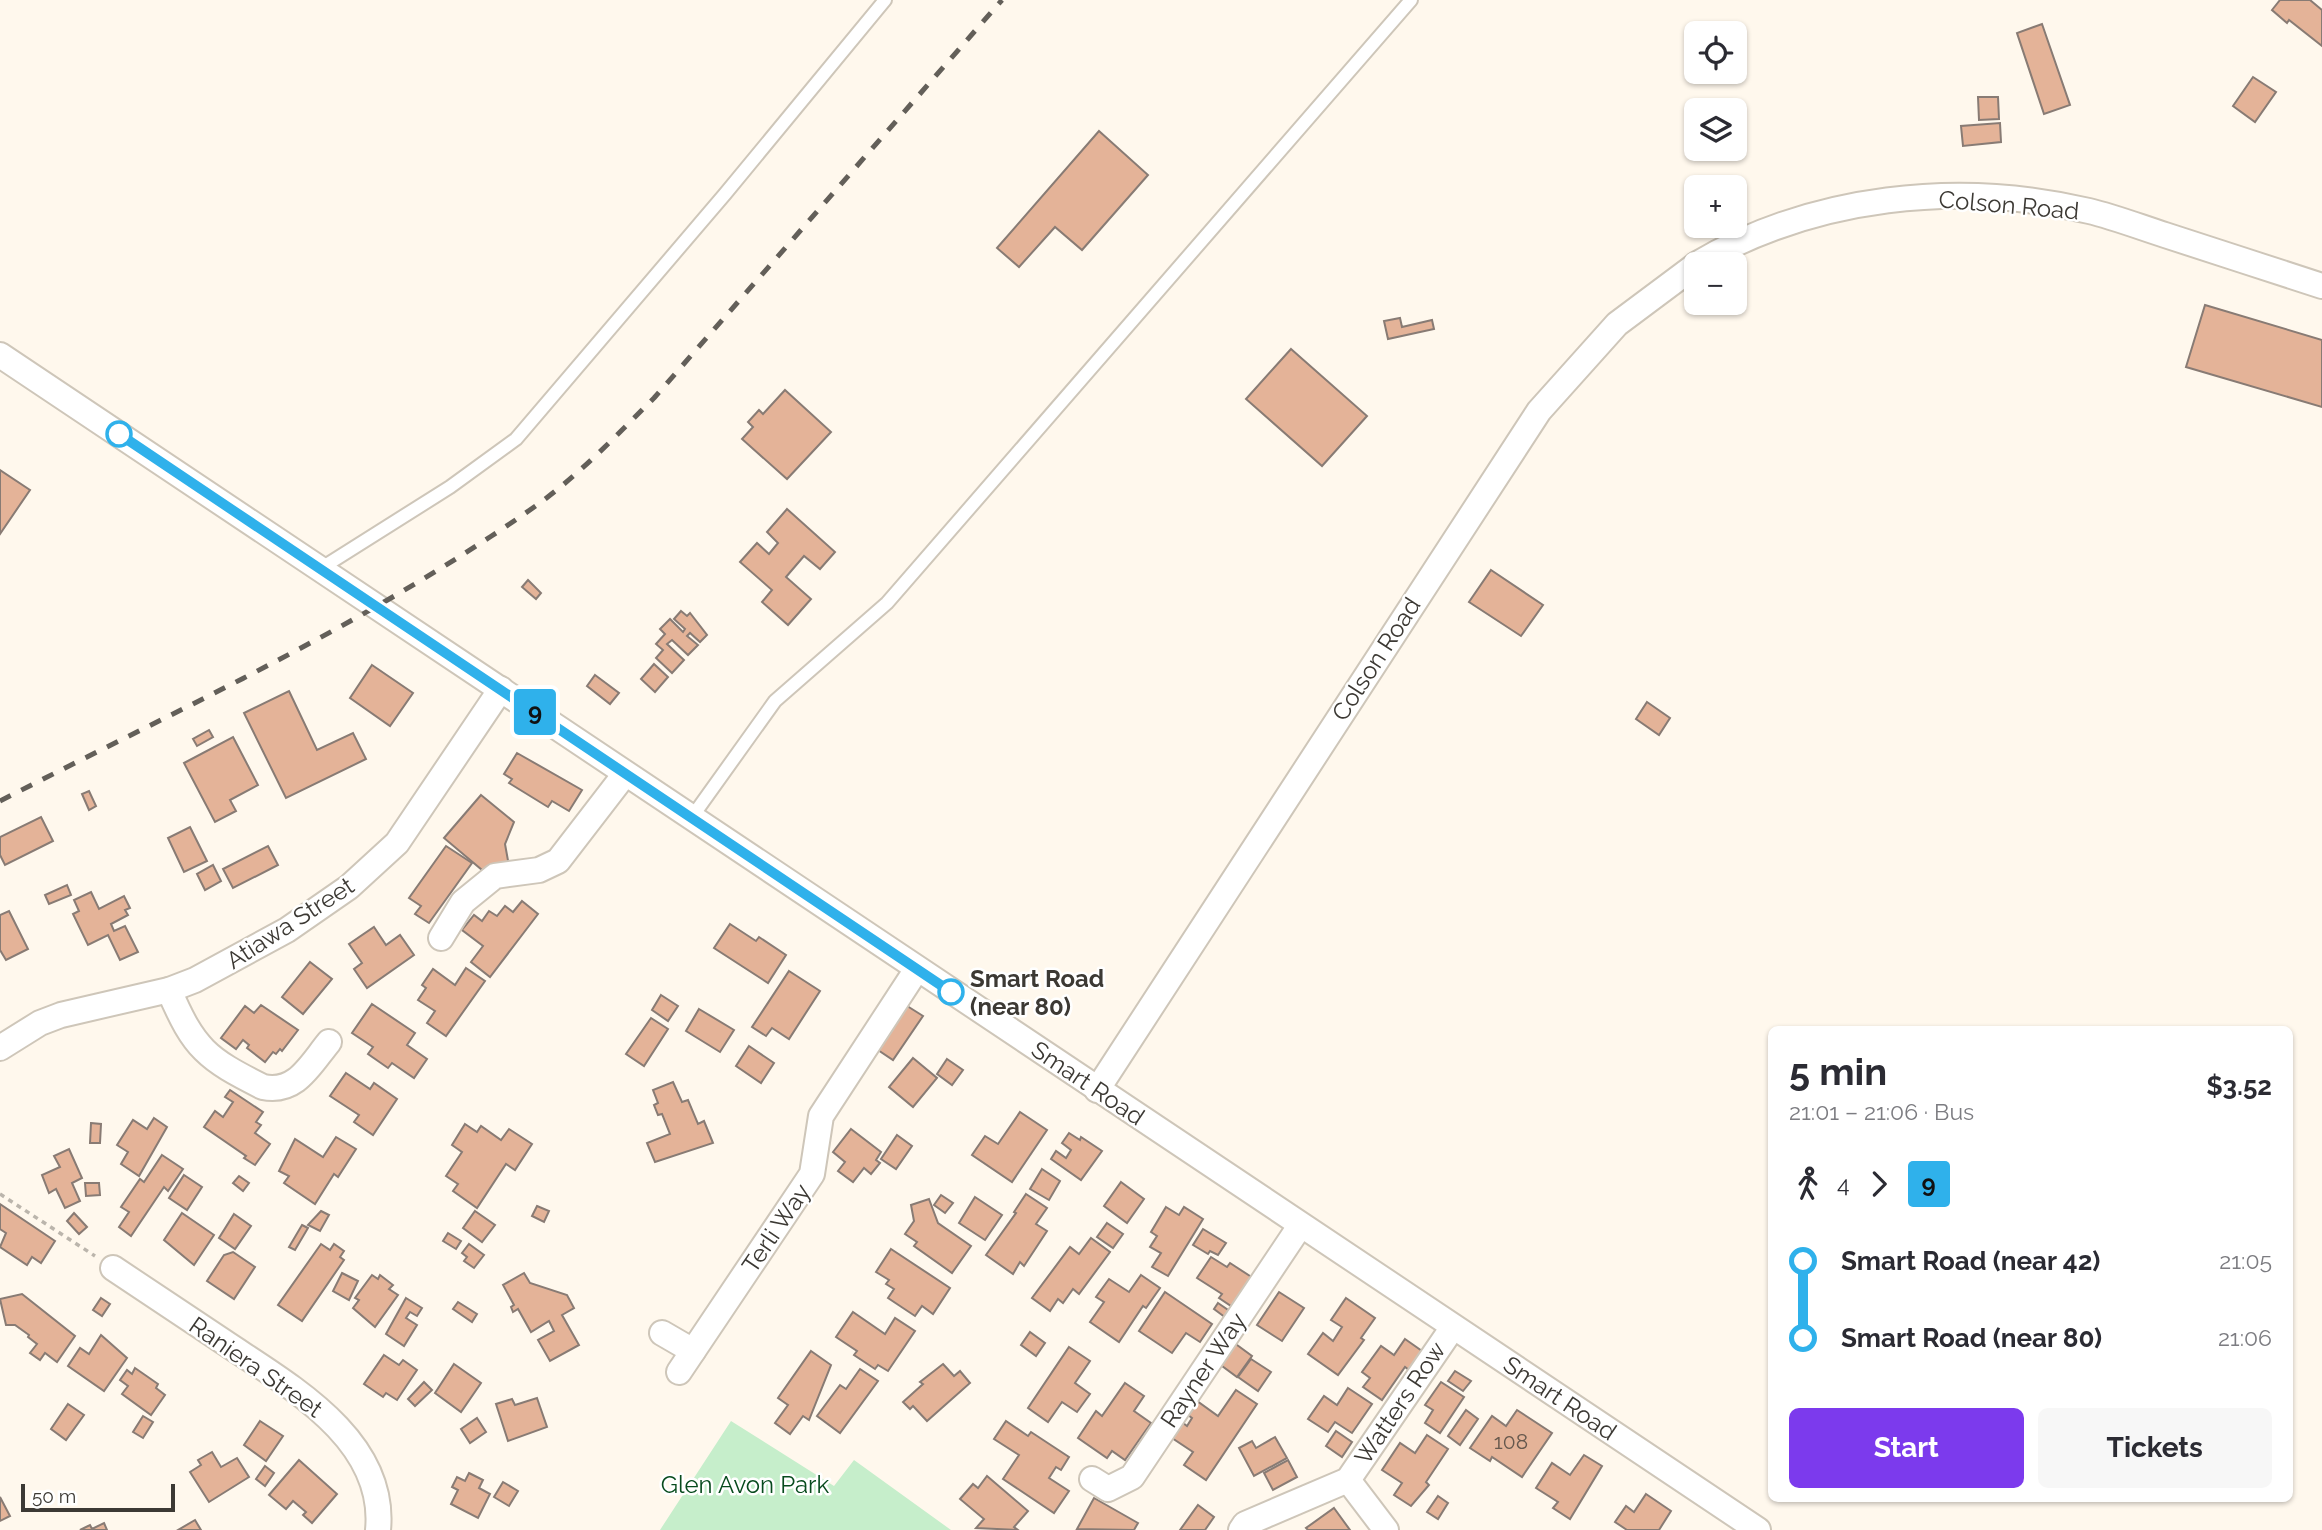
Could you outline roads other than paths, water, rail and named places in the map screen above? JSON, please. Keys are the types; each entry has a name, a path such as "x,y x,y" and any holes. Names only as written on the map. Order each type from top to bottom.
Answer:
{"street":[{"name":"Colson Road","path":"1721,252 1755,234 1811,215 1866,202 1973,198 2089,211 2322,286"},
{"name":"Colson Road","path":"1097,1090 1539,411 1617,324 1684,274"},
{"name":"Smart Road","path":"0,355 1758,1530"},
{"name":"Atiawa Street","path":"0,1048 40,1023 61,1015 169,990 231,962 287,930 375,866 397,843 500,689"},
{"path":"441,938 464,902 495,876 539,870 558,861 625,774"},
{"name":"Terli Way","path":"662,1332 686,1362 812,1174 821,1116 917,969"},
{"path":"169,990 184,1027 204,1053 263,1087 285,1088 295,1084 329,1042"},
{"name":"Rayner Way","path":"1092,1479 1108,1489 1132,1477 1300,1226"},
{"name":"Raniera Street","path":"113,1268 282,1380 321,1410 345,1436 376,1490 378,1530"},
{"name":"Watters Row","path":"1241,1530 1245,1524 1348,1480 1453,1327"},
{"name":"Watters Row","path":"1348,1480 1386,1530"}],"lane":[{"path":"320,569 450,487 516,439 885,0"},
{"path":"692,817 775,701 887,603 1411,0"}],"railway":[{"path":"0,801 341,626 473,548 553,493 598,454 654,398 1002,0"}],"place":[{"name":"Smart Road (near 80)","path":"951,992"}],"park label":[{"name":"Glen Avon Park","path":"745,1484"}]}
